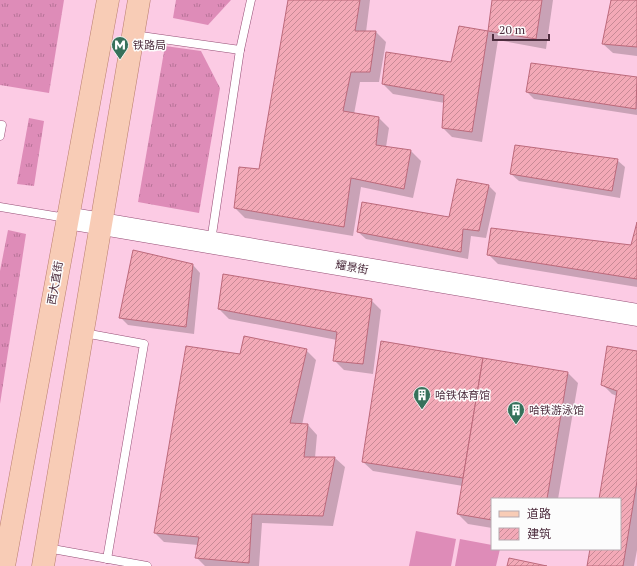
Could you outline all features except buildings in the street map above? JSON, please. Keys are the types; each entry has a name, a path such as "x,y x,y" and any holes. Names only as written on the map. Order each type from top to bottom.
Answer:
{"main road":[{"name":"西大直街","path":"4,566 108,0"},
{"path":"44,557 139,0"}],"street":[{"name":"耀景街","path":"67,218 637,316"}],"lane":[{"path":"211,243 240,50 251,0"},
{"path":"133,35 240,50"},
{"path":"0,125 2,125 0,136"},
{"path":"0,207 67,218"},
{"path":"82,333 144,344 107,559"},
{"path":"44,557 107,559 147,566"}],"green space":[{"path":"0,0 64,0 49,93 0,85"},
{"path":"176,0 231,0 208,25 173,18"},
{"path":"165,46 201,51 220,88 199,213 138,202"},
{"path":"29,118 44,121 34,186 17,184"},
{"path":"8,230 26,234 0,404 0,271"},
{"path":"416,531 456,539 451,566 409,566"},
{"path":"460,539 491,545 491,550 500,550 496,566 455,566"}],"place":[{"name":"铁路局","path":"120,60"},
{"name":"哈铁体育馆","path":"422,410"},
{"name":"哈铁游泳馆","path":"516,425"}]}
